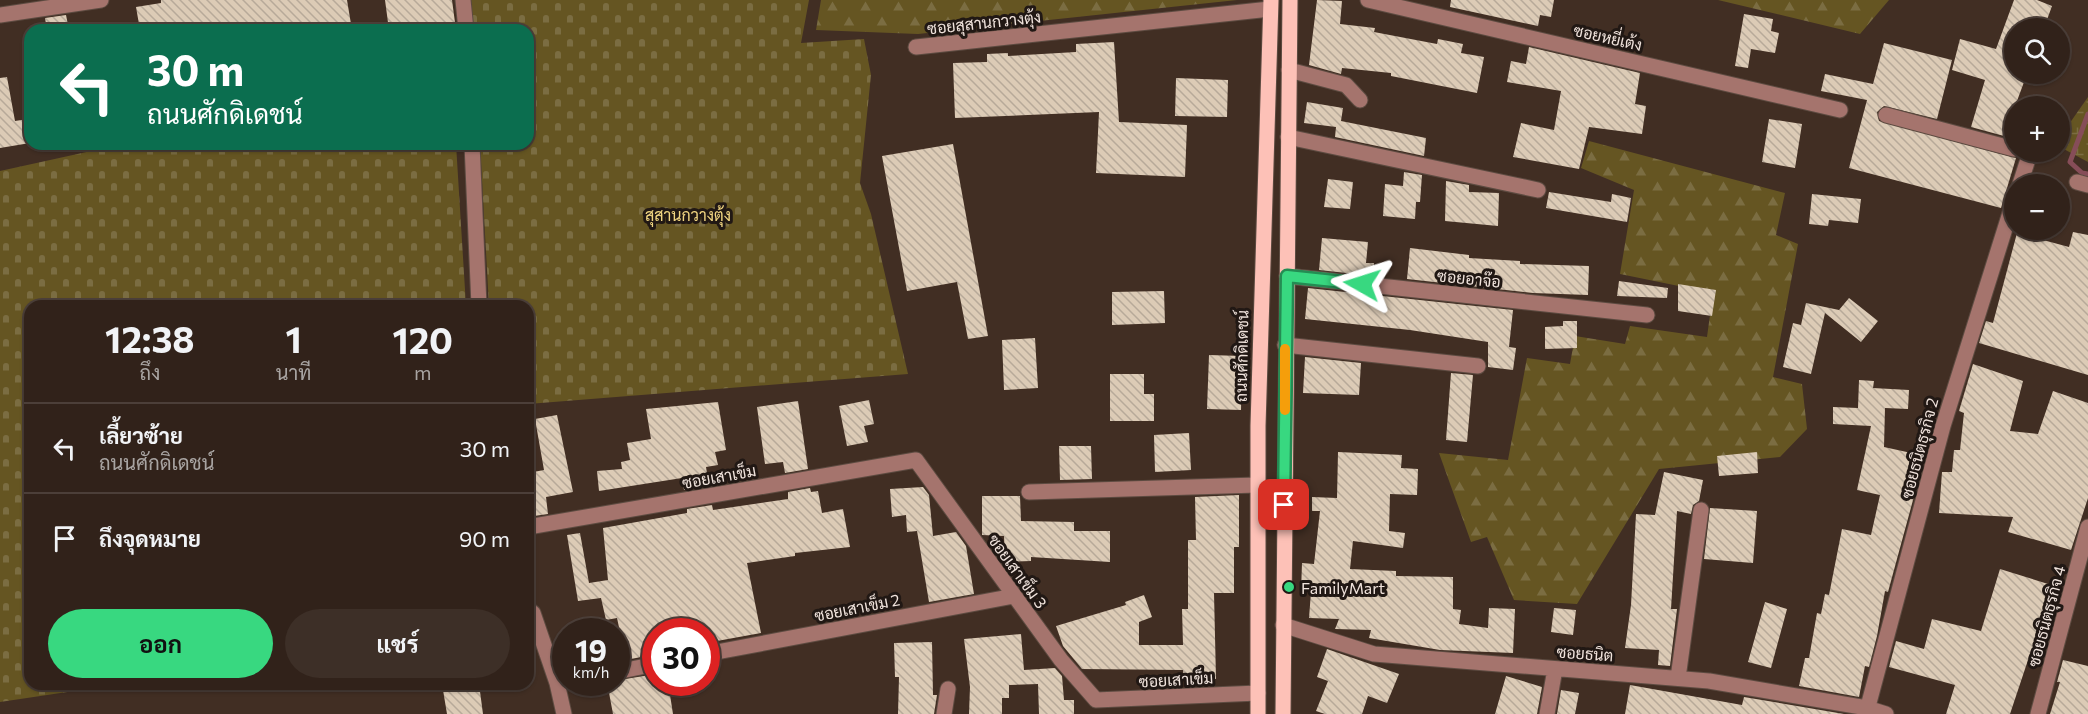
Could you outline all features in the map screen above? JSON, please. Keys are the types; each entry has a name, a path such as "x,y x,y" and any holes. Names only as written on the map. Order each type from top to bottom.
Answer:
{"main road":[{"path":"1283,714 1290,0"},
{"name":"ถนนศักดิเดชน์","path":"1258,714 1257,485 1270,4"}],"street":[{"path":"0,15 101,0"},
{"path":"463,0 465,24"},
{"name":"ซอยหยี่เต้ง","path":"1368,0 1776,93 1840,111"},
{"name":"ซอยสุสานกวางตุ้ง","path":"916,47 1270,4"},
{"path":"1289,70 1346,85 1360,100"},
{"path":"1886,115 2004,146"},
{"path":"1288,137 1538,190"},
{"path":"472,150 479,300"},
{"name":"ซอยธนิตธุรกิจ 2","path":"1867,711 1943,426 2004,232"},
{"name":"ซอยอาจ๊อ","path":"1287,276 1647,315"},
{"path":"1285,345 1478,366"},
{"name":"ซอยเสาเข็ม","path":"534,526 915,460"},
{"name":"ซอยเสาเข็ม 3","path":"915,460 1096,707"},
{"path":"1029,492 1257,485"},
{"path":"1678,678 1701,510"},
{"name":"ซอยธนิตธุรกิจ 4","path":"2038,714 2088,526"},
{"name":"ซอยเสาเข็ม 2","path":"720,651 1014,596"},
{"path":"534,616 552,660"},
{"name":"ซอยธนิต","path":"1283,625 1374,654 1709,681 1886,714"},
{"path":"1547,714 1555,669"},
{"path":"944,714 948,689"},
{"name":"ซอยเสาเข็ม","path":"1096,707 1258,693"},
{"path":"562,696 564,714"}],"green space":[{"name":"สุสานกวางตุ้ง","path":"471,0 809,0 801,43 864,39 871,75 860,183 871,214 908,374 534,404 534,300 489,300 480,150 534,150 534,24 473,24"},
{"path":"821,0 1237,0 918,34 816,30"},
{"path":"1718,0 1889,0 1860,34"},
{"path":"2088,97 2088,162 2070,152 2070,123"},
{"path":"1589,141 1785,193 1776,235 1798,244 1773,377 1802,384 1807,429 1780,457 1659,469 1577,604 1514,600 1487,537 1471,542 1439,453 1508,460 1527,358 1570,364 1575,336 1625,344 1630,326 1707,337 1713,293 1620,274 1634,190 1581,168"},
{"path":"96,150 456,150 466,300 24,300 24,690 81,690 0,702 0,171"}],"building":[{"path":"161,0 347,0 351,24 284,24 284,22 273,24 139,24 136,7 161,3"},
{"path":"385,0 452,0 455,24 388,24"},
{"path":"1317,0 1342,1 1340,24 1375,28 1374,32 1437,44 1438,39 1463,44 1461,53 1484,57 1477,93 1391,76 1391,73 1342,68 1341,74 1309,65"},
{"path":"1451,0 1554,0 1551,17 1540,15 1538,26 1450,7"},
{"path":"2014,0 2037,0 2052,6 2048,18 2007,18"},
{"path":"1744,14 1773,19 1771,31 1779,33 1775,53 1751,49 1748,68 1735,66"},
{"path":"66,15 68,24 46,24 45,18"},
{"path":"2004,27 2004,84 2023,84 2019,96 2004,96 2004,136 1971,127 1985,80 1952,70 1960,39 1996,49"},
{"path":"1114,42 1119,122 1187,125 1185,177 1096,173 1099,112 955,118 953,63 987,62 987,54 1008,53 1008,56 1076,52 1076,44"},
{"path":"1884,43 1952,60 1937,119 1884,106 1877,112 1879,121 2004,155 2004,162 2015,162 2011,174 2004,174 2004,198 2001,208 1849,168 1867,100 1821,91 1825,74 1873,84"},
{"path":"1529,47 1640,73 1635,104 1646,106 1642,134 1589,127 1579,169 1513,157 1521,123 1554,130 1561,91 1507,82 1511,61 1526,64"},
{"path":"7,77 15,121 24,120 24,144 0,148 0,78"},
{"path":"1176,78 1228,80 1227,117 1175,116"},
{"path":"1307,102 1343,108 1341,121 1426,138 1424,156 1335,137 1336,127 1304,123"},
{"path":"1769,119 1802,124 1795,168 1762,162"},
{"path":"953,144 988,336 968,339 957,282 907,291 882,156"},
{"path":"1404,172 1422,175 1420,202 1416,202 1415,219 1383,216 1385,184 1403,186"},
{"path":"1328,179 1353,182 1350,209 1324,207"},
{"path":"1446,181 1469,185 1469,192 1499,193 1498,226 1445,221"},
{"path":"1549,192 1611,202 1612,194 1631,198 1627,222 1546,208"},
{"path":"1812,194 1861,199 1858,223 1829,220 1828,226 1809,224"},
{"path":"2073,232 2088,235 2088,375 1979,343 1986,321 1993,323 2015,240 2043,240 2069,247"},
{"path":"1322,238 1368,242 1366,263 1374,263 1373,276 1319,270"},
{"path":"1410,248 1469,255 1469,258 1520,261 1520,264 1589,266 1588,295 1533,293 1407,279"},
{"path":"1619,281 1668,288 1667,298 1617,296"},
{"path":"1678,284 1716,290 1712,316 1678,311"},
{"path":"1308,288 1513,310 1509,347 1516,348 1513,370 1488,367 1488,342 1410,330 1305,319"},
{"path":"1164,291 1165,323 1112,325 1112,292"},
{"path":"1849,298 1878,321 1861,342 1825,313 1811,374 1783,367 1793,323 1801,325 1806,303 1839,310"},
{"path":"1563,321 1577,321 1577,348 1545,349 1545,327 1563,326"},
{"path":"1035,338 1038,388 1004,390 1002,340"},
{"path":"1209,355 1242,356 1241,410 1207,409"},
{"path":"1305,357 1361,363 1359,395 1303,393"},
{"path":"1973,364 2023,381 2010,431 2038,434 2053,391 2088,403 2088,498 2071,550 2008,532 2013,517 1939,513 1942,472 1952,472 1954,450 1960,450 1964,413 1959,411"},
{"path":"1451,373 1473,375 1467,442 1446,440"},
{"path":"1110,374 1144,374 1144,394 1154,394 1154,421 1110,421"},
{"path":"1859,380 1874,381 1873,388 1909,390 1908,409 1885,408 1884,447 1925,456 1888,592 1885,591 1877,636 1869,667 1865,666 1859,697 1799,686 1805,658 1809,658 1817,613 1821,614 1825,594 1829,595 1842,529 1871,535 1880,495 1857,490 1871,426 1833,424 1833,407 1858,408"},
{"path":"869,400 874,424 864,426 868,442 847,446 839,406"},
{"path":"798,401 808,469 785,473 783,462 765,464 757,407"},
{"path":"718,402 726,450 715,452 718,465 706,467 709,486 684,490 682,478 599,491 597,471 622,469 621,462 630,460 627,443 651,439 646,409"},
{"path":"557,415 573,492 546,497 548,514 534,516 534,472 544,470 535,419"},
{"path":"1189,433 1191,470 1155,472 1154,435"},
{"path":"1059,446 1091,446 1092,479 1060,480"},
{"path":"1338,452 1402,455 1401,468 1418,469 1417,495 1390,494 1389,531 1405,533 1403,548 1353,541 1350,569 1396,571 1396,576 1453,577 1453,609 1461,610 1459,624 1488,628 1489,608 1515,609 1513,653 1440,650 1369,638 1371,630 1335,629 1339,619 1309,618 1311,592 1301,592 1302,563 1314,564 1320,511 1312,511 1312,497 1337,498"},
{"path":"1757,452 1758,473 1719,476 1717,456"},
{"path":"1664,472 1703,480 1699,501 1693,505 1691,514 1677,511 1671,609 1677,609 1670,666 1658,665 1659,650 1625,648 1631,605 1636,514 1655,515"},
{"path":"923,487 929,495 933,536 956,532 966,546 974,594 929,602 917,531 907,532 906,515 892,517 890,489"},
{"path":"810,488 811,492 818,491 822,513 843,509 850,547 795,553 795,556 747,563 761,633 720,640 720,618 642,618 642,657 630,659 630,618 606,618 601,598 578,601 567,535 580,533 589,583 608,580 603,528 687,513 687,509 712,505 713,510 788,499 788,492"},
{"path":"1239,495 1239,547 1234,547 1234,593 1214,593 1216,679 1184,680 1183,670 1082,669 1063,646 1056,626 1126,605 1125,602 1144,595 1152,617 1139,622 1139,645 1183,645 1182,609 1188,609 1188,540 1196,540 1195,497"},
{"path":"982,496 1020,496 1021,521 1074,522 1074,531 1110,531 1110,562 1031,557 1031,561 1005,562 1004,536 982,535"},
{"path":"1710,508 1757,511 1753,563 1704,559"},
{"path":"2000,569 2061,588 2043,651 2032,648 2010,714 1946,714 1955,685 1889,667 1896,641 1924,649 1932,619 1981,631"},
{"path":"1765,602 1787,609 1771,668 1748,662"},
{"path":"1554,608 1576,610 1573,635 1551,632"},
{"path":"1021,634 1024,670 1055,668 1062,676 1064,700 1074,700 1074,714 1039,714 1038,684 1009,685 1009,698 1002,698 1002,714 969,714 970,687 964,639"},
{"path":"932,642 933,695 937,695 934,714 898,714 899,677 895,677 894,643"},
{"path":"1327,649 1399,674 1387,703 1368,696 1362,714 1325,714 1316,711 1328,681 1317,677"},
{"path":"2063,660 2088,666 2088,714 2050,714 2060,682 2057,682"},
{"path":"642,676 642,696 670,696 673,714 613,714 610,696 630,696 630,678"},
{"path":"1506,676 1542,687 1537,714 1495,714"},
{"path":"1630,685 1742,705 1744,697 1844,714 1625,714"},
{"path":"443,690 480,690 483,714 447,714"},
{"path":"1561,690 1579,693 1575,714 1557,714"}],"waterway":[{"path":"2088,114 2070,162 2082,173 2088,174"}],"slow traffic":[{"path":"1285,349 1285,410"}],"place":[{"name":"FamilyMart","path":"1289,587"}],"route":[{"path":"1284,505 1287,276 1362,284"}]}
